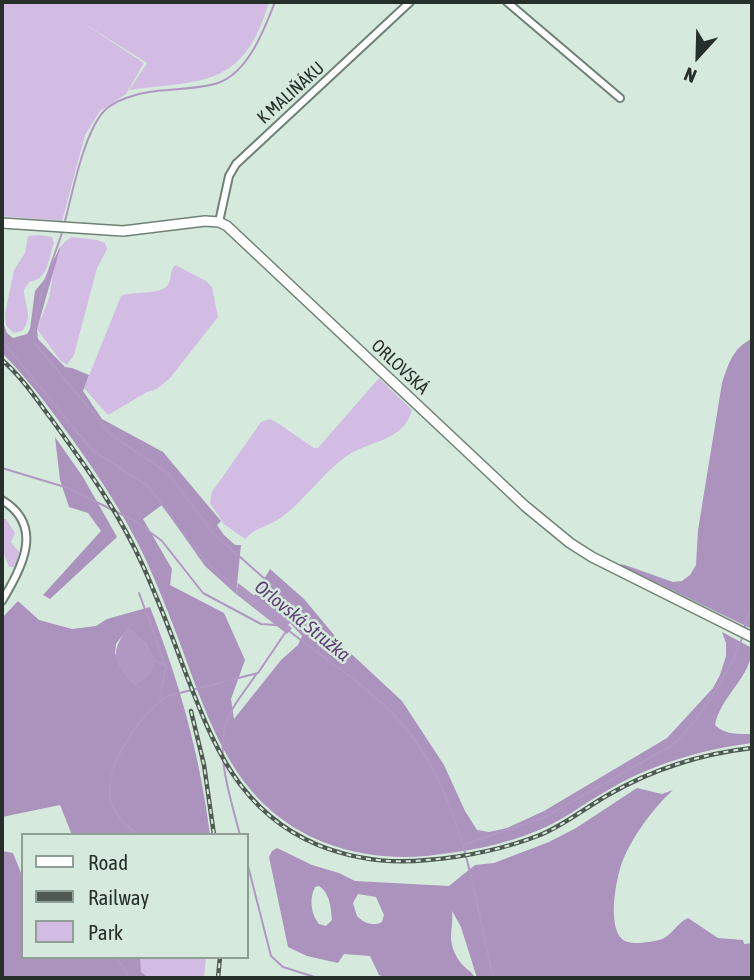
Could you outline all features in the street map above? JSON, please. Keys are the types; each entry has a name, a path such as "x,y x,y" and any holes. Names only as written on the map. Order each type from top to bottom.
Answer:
{"main road":[{"path":"2,223 123,231 190,222 219,222"},
{"name":"ORLOVSKÁ","path":"219,222 241,237 546,525 603,563 750,636"}],"street":[{"name":"K MALIŇÁKU","path":"219,222 229,176 236,164 410,2"},
{"path":"507,2 620,98"},
{"path":"2,500 13,507 22,518 28,533 25,552 13,583 2,601"}],"green space":[{"path":"2,2 269,2 259,30 234,65 200,80 129,90 147,63 80,21 144,63 126,94 100,111 85,135 62,221 2,216"},
{"path":"28,236 52,237 54,243 44,273 29,282 24,290 28,316 26,326 22,331 13,333 6,325 5,314 14,270 25,253"},
{"path":"72,237 97,240 105,243 107,249 97,268 74,355 67,365 60,360 37,329 49,298 57,255 65,241"},
{"path":"175,265 212,287 218,317 170,378 157,389 108,415 84,388 121,296 163,289 169,284"},
{"path":"379,378 412,410 401,429 344,458 290,510 245,539 224,524 210,503 212,492 261,422 270,419 318,448"},
{"path":"2,519 6,519 15,533 11,542 19,552 16,567 9,567 2,548"},
{"path":"140,959 206,959 204,978 149,978 140,972"}],"shaded area":[{"path":"61,245 37,329 38,339 65,367 89,375 83,391 102,419 163,452 221,521 217,525 224,535 235,545 241,545 236,594 205,566 162,505 143,519 172,569 170,585 224,613 245,660 231,699 234,719 281,660 298,645 302,636 290,623 254,596 270,569 304,599 345,648 402,701 444,765 477,830 489,832 507,828 544,811 667,738 713,688 720,675 726,656 726,643 722,632 752,648 747,668 723,705 715,725 727,732 752,734 752,743 713,750 656,767 620,783 564,818 539,830 498,844 455,852 400,857 374,855 323,842 295,828 272,811 236,771 210,722 169,614 137,541 116,504 50,408 2,353 2,320 7,333 13,338 27,334 35,291 44,280"},
{"path":"752,339 752,629 618,564 673,582 682,581 696,565 698,530 722,383 736,352"},
{"path":"55,437 83,477 117,537 50,599 43,595 101,531 88,513 69,507 60,480"},
{"path":"238,583 290,623 288,625 292,628 287,634 236,594"},
{"path":"18,601 39,620 72,629 96,626 107,619 150,607 187,719 210,833 71,833 60,805 2,817 2,618","holes":["128,628 146,644 155,661 115,654 116,644"]},
{"path":"128,627 146,644 156,661 148,677 135,686 122,671 116,658 118,644"},
{"path":"637,788 662,794 673,790 644,823 623,860 614,901 617,932 622,939 629,942 655,941 668,936 688,918 718,938 743,940 744,944 752,943 752,978 477,978 461,927 452,911 451,936 455,954 475,978 386,978 379,975 370,956 344,954 338,963 307,956 288,947 269,857 277,848 355,881 449,886 475,865 494,863 549,842 576,828","holes":["319,886 326,893 330,906 332,920 326,926 316,920 312,906 313,891","358,894 376,897 384,915 382,922 369,923 357,916 353,903"]},
{"path":"2,851 13,853 21,873 21,959 140,959 141,972 149,978 2,978"}],"waterway":[{"path":"64,225 85,148 105,110 120,100 138,94 203,87 229,77 247,60 254,49 275,2"},
{"path":"63,230 35,319 35,343 110,434 168,473 213,533 310,619 319,652"},
{"name":"Orlovská Stružka","path":"2,341 92,450 148,486 204,560 238,590"},
{"path":"2,468 68,488 135,521 162,541 203,593 261,624 276,625"},
{"path":"139,593 166,667 159,701"},
{"path":"744,629 752,603"},
{"name":"Orlovská Stružka","path":"288,630 384,705 418,745 436,775 450,807 471,875 493,978"},
{"path":"136,833 116,813 111,802 110,783 119,755 137,726 168,696 258,673 285,633"},
{"path":"463,845 545,817 671,746 691,725 712,696 742,638"},
{"path":"156,661 164,665"},
{"path":"239,833 225,775 223,743 229,715 257,673"},
{"path":"248,866 271,956 283,967 318,978"},
{"path":"117,959 130,978"}],"railway":[{"path":"2,360 22,381 65,438 124,529 144,568 205,721 231,771 247,793 290,831 331,850 371,859 413,861 470,854 540,835 599,800 660,770 714,754 752,748"},
{"path":"191,711 204,765 214,833"},
{"path":"218,978 220,959"}]}
